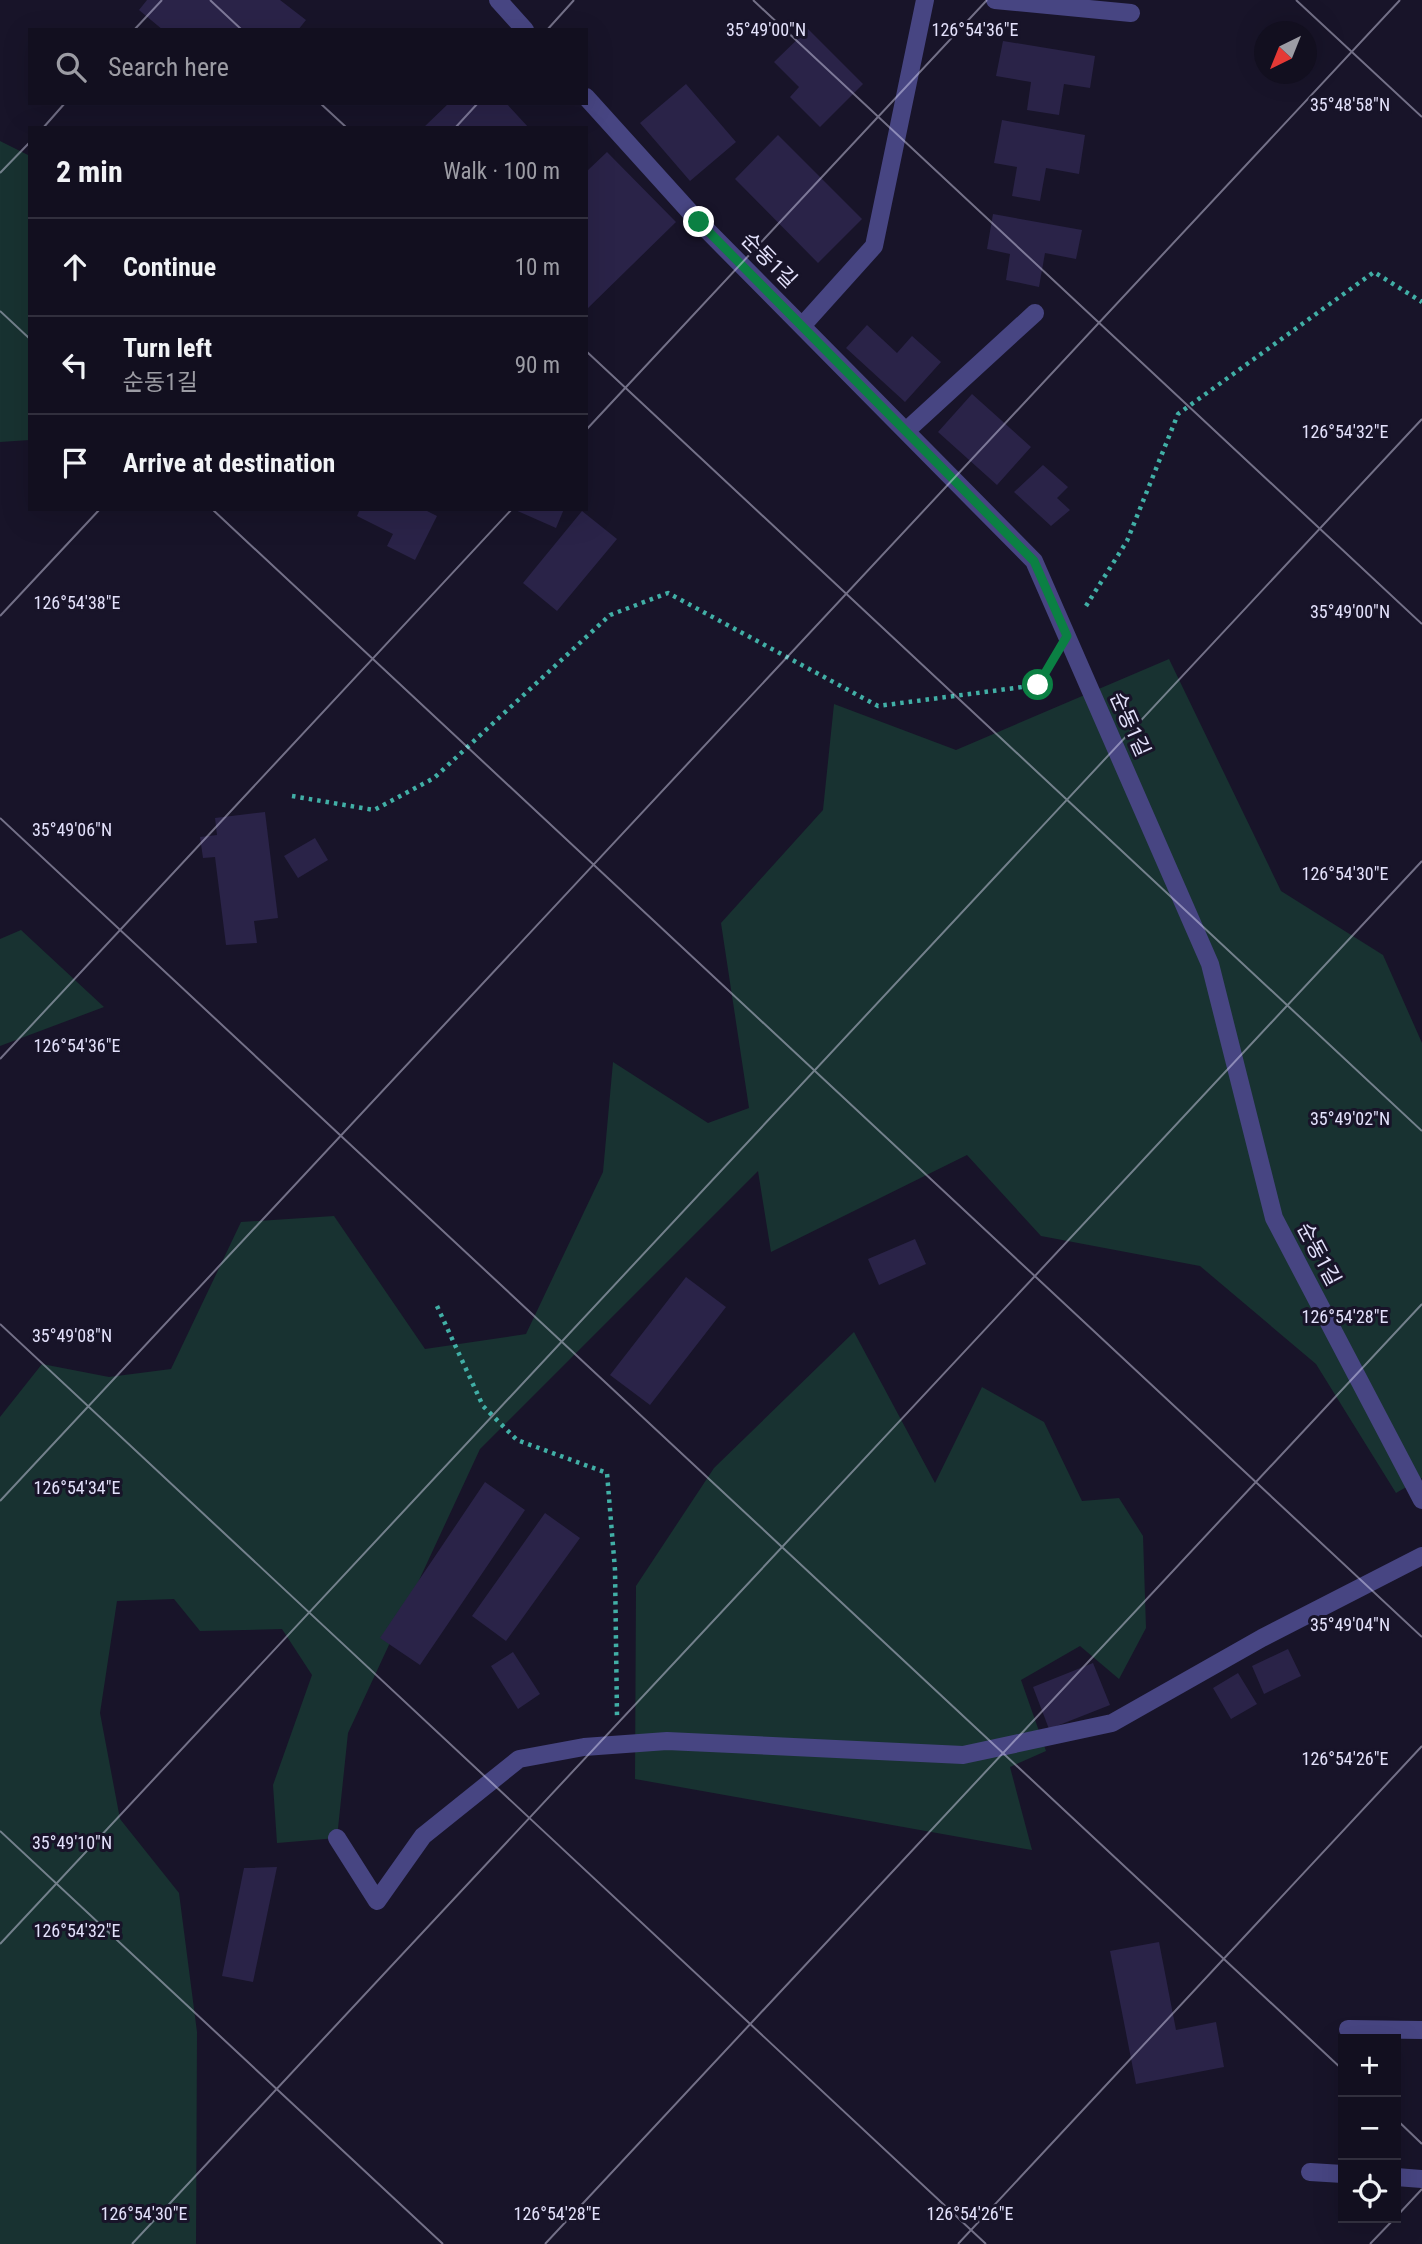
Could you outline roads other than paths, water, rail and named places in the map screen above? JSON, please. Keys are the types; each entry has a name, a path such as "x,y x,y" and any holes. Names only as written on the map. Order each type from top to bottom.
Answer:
{"street":[{"path":"498,0 523,28"},
{"path":"802,326 874,246 925,0"},
{"path":"995,0 1131,13"},
{"name":"순동1길","path":"588,99 699,222 1034,561 1210,964 1274,1218 1422,1500"},
{"path":"906,432 1035,313"},
{"path":"337,1838 377,1901 423,1836 519,1759 584,1747 667,1741 963,1755 1112,1723 1262,1638 1422,1556"},
{"path":"1348,2028 1422,2030"},
{"path":"1310,2172 1338,2174"},
{"path":"1401,2177 1422,2179"}]}
